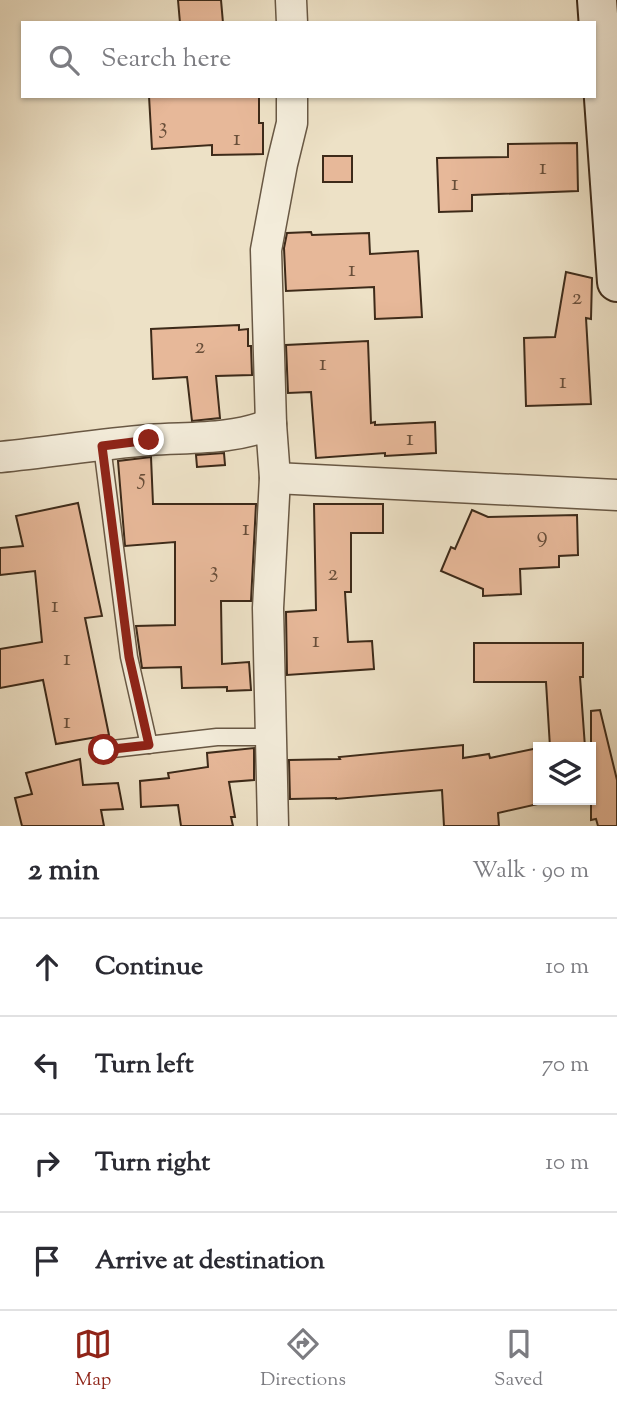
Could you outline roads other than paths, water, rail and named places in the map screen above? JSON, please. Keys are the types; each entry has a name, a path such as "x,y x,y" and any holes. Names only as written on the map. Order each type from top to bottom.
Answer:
{"main road":[{"path":"597,0 613,179 617,282"}],"street":[{"path":"292,0 292,21"},
{"path":"273,826 268,608 275,478 266,250 292,123 292,98"},
{"path":"0,457 149,440 213,438 252,432 271,424"},
{"path":"275,478 617,495"}],"lane":[{"path":"102,446 129,657 149,745"},
{"path":"104,750 217,737 271,737"}]}
